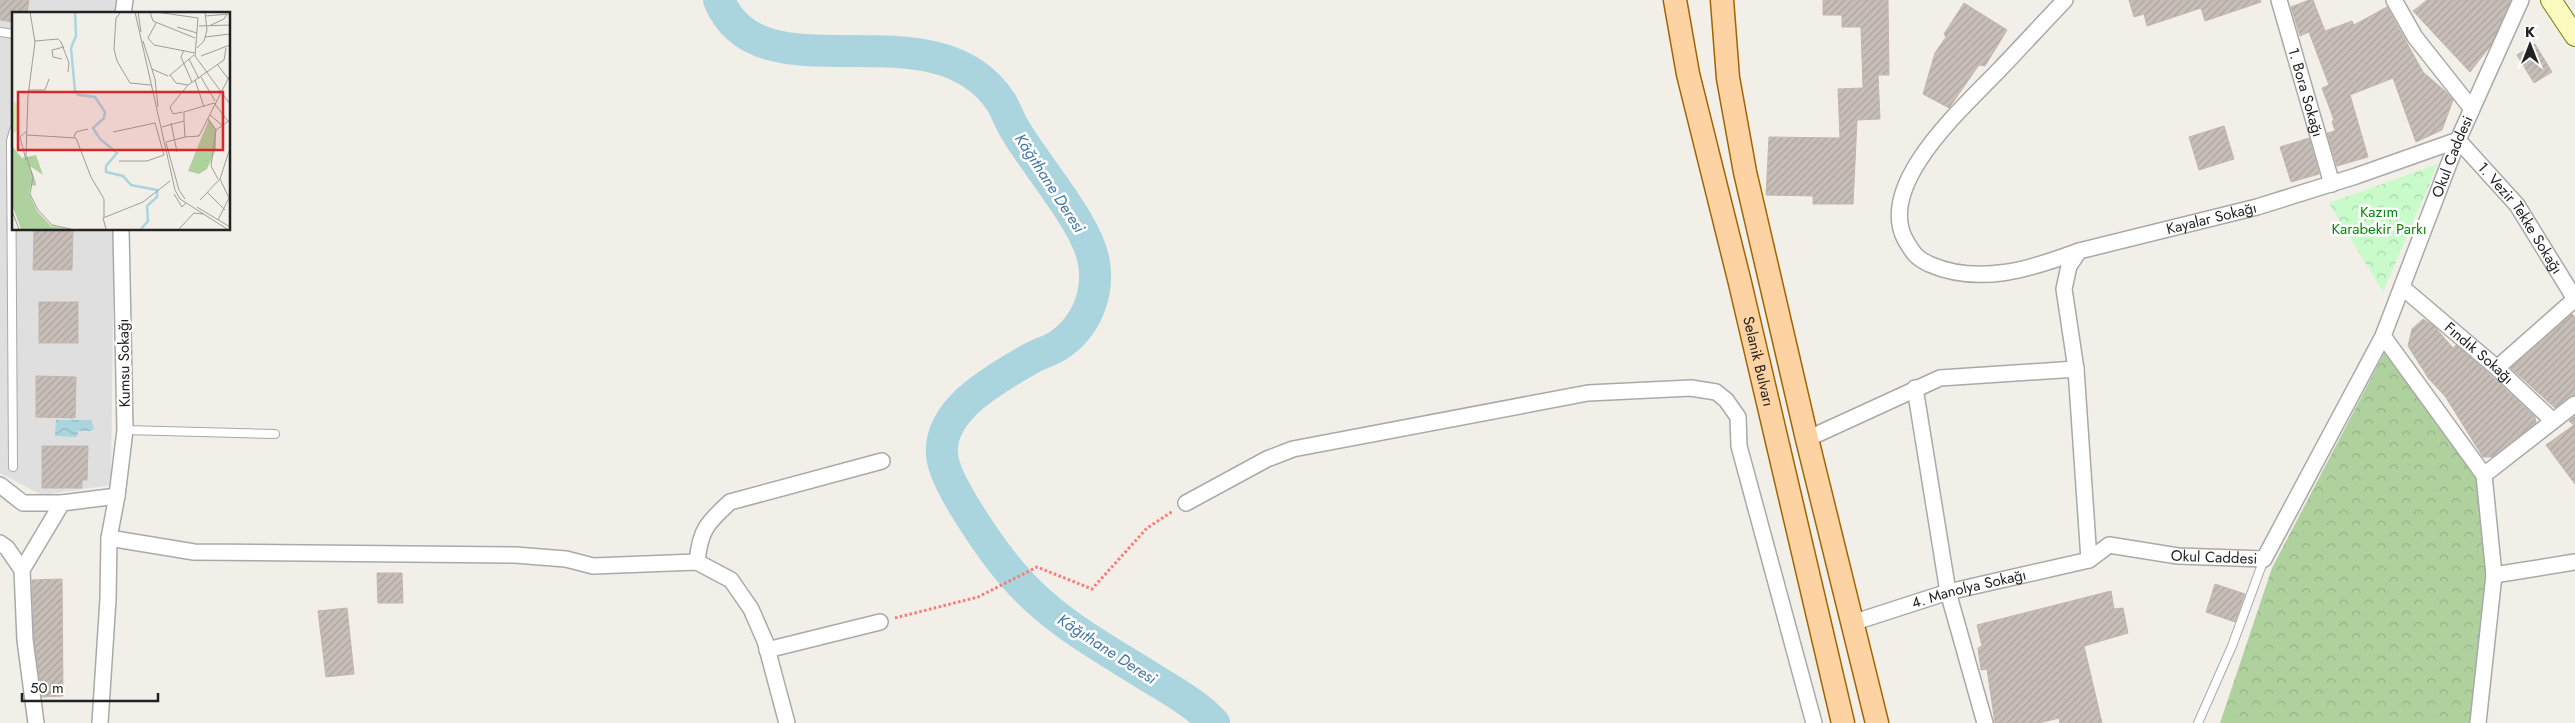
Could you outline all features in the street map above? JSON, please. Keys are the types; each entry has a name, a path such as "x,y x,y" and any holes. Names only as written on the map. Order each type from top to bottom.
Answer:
{"main road":[{"name":"Selanik Bulvarı","path":"1676,0 1688,74 1740,282 1843,723"},
{"name":"Selanik Bulvarı","path":"1722,0 1728,78 1745,172 1807,439 1877,723"},
{"path":"2551,0 2575,36"}],"street":[{"name":"Kayalar Sokağı","path":"2065,0 1951,119 1920,160 1902,193 1899,229 1916,257 1947,272 1995,275 2037,267 2079,251 2257,207 2332,184 2458,140"},
{"name":"1. Bora Sokağı","path":"2279,0 2332,184"},
{"path":"2394,0 2415,37 2472,109"},
{"name":"Okul Caddesi","path":"2089,560 2109,545 2178,556 2264,559 2383,336 2403,288 2458,140 2520,0"},
{"name":"1. Vezir Tekke Sokağı","path":"2458,140 2517,205 2575,299"},
{"name":"Kumsu Sokağı","path":"100,723 108,599 109,538 117,496 125,430 121,230"},
{"path":"2079,251 2069,266 2064,289 2076,369 2089,560"},
{"name":"Fındık Sokağı","path":"2403,288 2497,368 2552,420"},
{"path":"2497,368 2575,299"},
{"path":"2383,336 2484,475 2494,575 2481,713 2478,723"},
{"path":"1807,439 1940,378 2076,369"},
{"path":"1186,503 1267,459 1293,449 1588,393 1691,388 1716,392 1726,400 1738,416 1738,446 1814,723"},
{"path":"1915,388 1948,592 1985,723"},
{"path":"2484,475 2552,420 2575,404"},
{"path":"697,562 699,539 712,518 730,502 882,461"},
{"path":"0,485 24,503 62,503 117,496"},
{"path":"22,570 62,503"},
{"path":"109,538 194,552 516,555 566,559 593,566 697,562 731,580 752,609 768,650 787,723"},
{"path":"0,542 7,548 22,570 25,640 36,723"},
{"name":"4. Manolya Sokağı","path":"1852,623 1948,592 2089,560"},
{"path":"2494,575 2575,562"},
{"path":"768,650 880,622"}],"lane":[{"path":"12,137 13,466"},
{"path":"125,430 275,434"},
{"path":"2198,723 2232,646 2264,559"}],"path":[{"path":"880,622 978,598 1037,567 1092,589 1147,528 1186,503"}],"shaded area":[{"path":"0,0 118,0 117,12 12,12 12,230 114,230 111,485 42,495 0,473"}],"green space":[{"name":"Kazım Karabekir Parkı","path":"2438,164 2383,292 2329,203"},
{"path":"2389,344 2484,475 2494,575 2477,723 2220,723 2272,568"}],"water":[{"path":"56,420 91,420 94,429 91,431 78,431 77,437 55,436"}],"building":[{"path":"0,0 29,0 27,12 12,12 12,22 0,20"},
{"path":"1823,0 1888,0 1889,75 1878,75 1880,119 1857,120 1853,204 1813,204 1813,196 1766,195 1769,137 1840,138 1838,89 1863,88 1861,27 1842,27 1842,15 1823,15"},
{"path":"2129,0 2260,0 2261,2 2205,21 2201,8 2147,26 2144,14 2134,17"},
{"path":"2313,0 2325,31 2352,21 2354,25 2387,7 2423,72 2453,100 2442,130 2416,142 2393,78 2350,95 2368,157 2337,166 2327,133 2335,131 2332,121 2334,120 2322,88 2329,85 2309,32 2300,36 2291,7"},
{"path":"2427,0 2511,0 2491,45 2470,72 2413,11"},
{"path":"1964,3 2007,30 1985,66 1979,65 1949,108 1923,94 1935,53 1946,37 1944,34"},
{"path":"2535,44 2552,72 2534,83 2517,55"},
{"path":"2224,126 2234,159 2199,170 2189,137"},
{"path":"2309,138 2319,174 2291,182 2280,147"},
{"path":"34,230 73,230 72,270 33,270"},
{"path":"39,302 78,302 78,343 39,343"},
{"path":"2572,314 2575,317 2575,395 2555,408 2511,368"},
{"path":"2423,319 2434,326 2453,348 2456,345 2486,371 2535,417 2536,423 2492,457 2483,457 2445,396 2429,379 2408,346 2412,329"},
{"path":"36,376 76,377 75,418 36,417"},
{"path":"2575,416 2575,484 2546,445 2574,425 2569,421"},
{"path":"42,446 88,446 87,480 82,480 82,488 42,488"},
{"path":"377,573 402,573 403,603 378,603"},
{"path":"62,579 63,696 42,697 34,639 32,580"},
{"path":"2215,584 2245,594 2235,622 2206,612"},
{"path":"2111,591 2114,609 2123,608 2128,633 2084,646 2102,723 2060,723 2059,718 2039,723 1995,723 1987,669 1981,670 1978,648 1982,646 1977,625"},
{"path":"347,608 354,674 326,677 318,611"}],"waterway":[{"name":"Kâğıthane Deresi","path":"719,0 740,29 771,45 809,50 893,52 934,57 971,73 1001,102 1023,143 1060,195 1082,231 1090,248 1094,263 1094,286 1088,309 1077,329 1068,338 1000,377 971,398 959,410 949,424 943,439 942,455 945,467 960,499 982,534 1004,564 1028,591 1061,620 1185,699 1214,723"}]}
